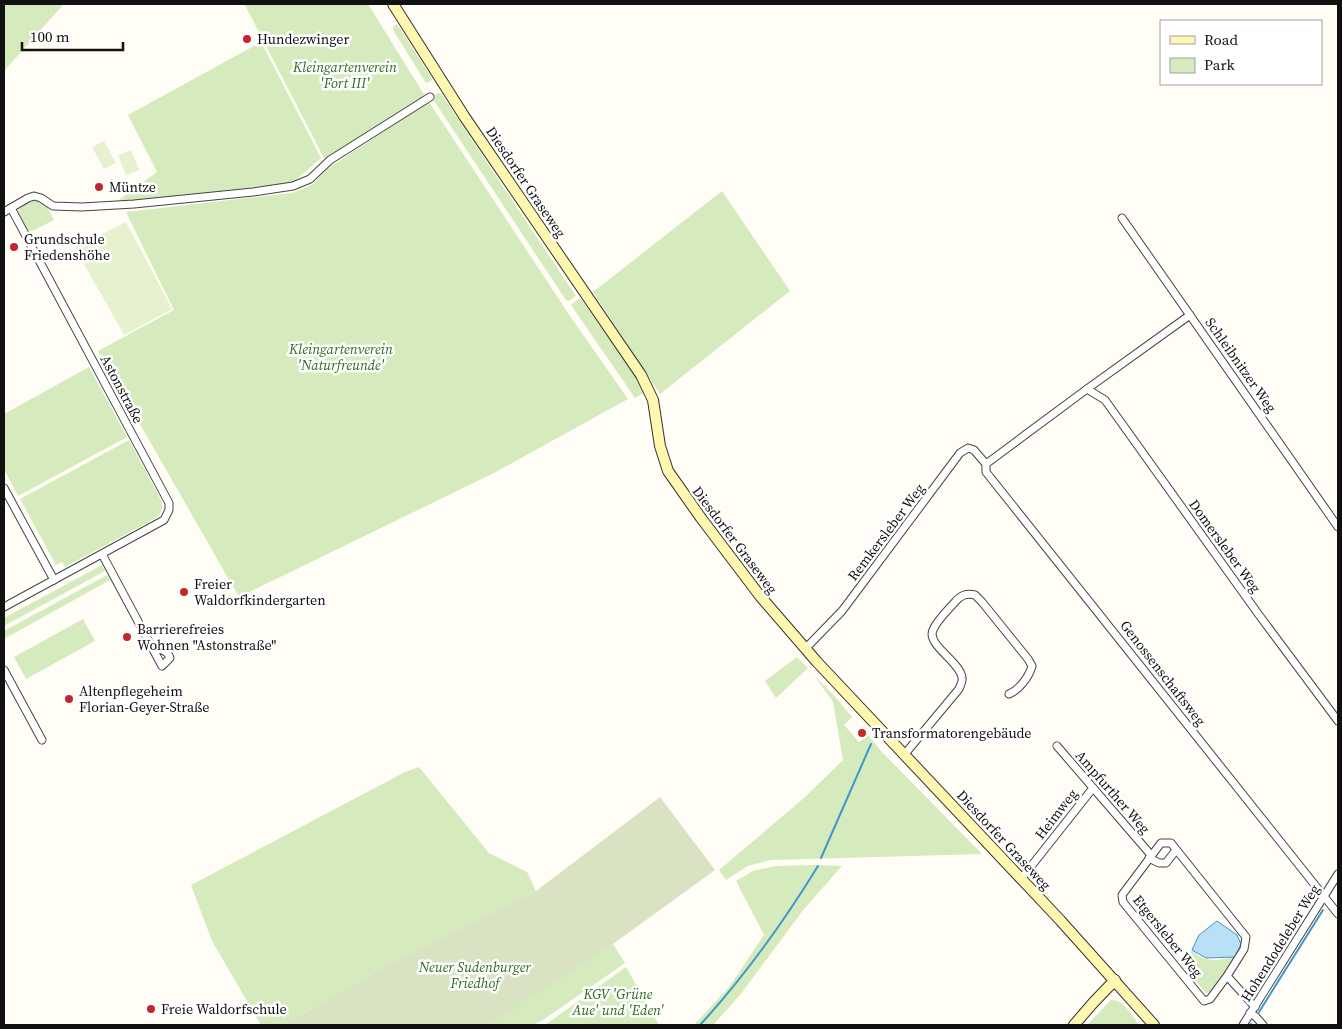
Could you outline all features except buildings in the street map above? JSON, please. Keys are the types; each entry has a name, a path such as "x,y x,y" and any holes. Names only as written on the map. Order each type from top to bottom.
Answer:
{"main road":[{"name":"Diesdorfer Graseweg","path":"393,4 469,124 641,375 653,400 661,454 674,481 760,596 805,649 1115,980 1154,1025"},
{"path":"1074,1025 1092,1003 1115,980"}],"street":[{"path":"7,210 34,196 53,206 82,207 134,204 293,186 310,180 330,160 430,97"},
{"name":"Astonstraße","path":"4,607 164,520 169,510 169,503 7,210"},
{"name":"Schleibnitzer Weg","path":"1122,218 1338,528"},
{"path":"986,464 1190,315"},
{"name":"Domersleber Weg","path":"1087,389 1105,400 1259,615 1338,721"},
{"name":"Remkersleber Weg","path":"805,649 842,611 960,453 968,448 974,450 986,464"},
{"name":"Genossenschaftsweg","path":"986,464 986,472 1338,914"},
{"path":"4,488 54,580"},
{"path":"102,554 154,650"},
{"path":"904,755 959,689 962,678 959,669 931,635 933,628 964,594 975,595 982,602 1032,666 1030,674 1014,692 1009,694"},
{"path":"4,670 42,740"},
{"name":"Ampfurther Weg","path":"1057,746 1150,857"},
{"name":"Heimweg","path":"1021,879 1093,788"},
{"name":"Etgersleber Weg","path":"1162,843 1171,843 1246,937 1244,949 1210,999 1204,1000 1122,902 1122,895 1150,857 1162,843"},
{"path":"1150,857 1159,864 1166,863 1176,850"},
{"name":"Hohendodeleber Weg","path":"1243,1025 1338,874"},
{"path":"1227,976 1263,1025"}],"green space":[{"path":"4,4 64,4 4,71"},
{"name":"Kleingartenverein 'Fort III'","path":"368,4 425,96 325,160 245,5"},
{"path":"397,24 433,80 426,83 393,30 393,27"},
{"path":"261,42 321,158 297,179 298,182 255,189 116,202 157,172 128,115"},
{"path":"437,93 442,95 576,296 569,301 566,300 432,98"},
{"name":"Kleingartenverein 'Naturfreunde'","path":"429,102 570,316 628,399 494,473 239,597 98,351 174,310 126,212 292,193 312,185 327,169"},
{"path":"104,141 116,163 104,169 92,147"},
{"path":"131,150 139,170 126,175 118,155"},
{"path":"722,191 790,291 660,394 593,292"},
{"path":"37,199 45,203 54,220 28,233 19,217 18,211 23,205"},
{"path":"126,222 172,309 124,335 75,248"},
{"path":"580,298 644,388 644,393 635,398 571,305"},
{"path":"89,367 127,437 18,496 4,469 4,414"},
{"path":"129,440 161,500 161,512 156,518 65,567 62,562 56,565 20,499"},
{"path":"102,565 105,571 4,626 4,618"},
{"path":"107,575 110,580 4,639 4,631"},
{"path":"83,619 95,641 26,679 14,657"},
{"path":"797,657 808,668 776,698 765,681"},
{"path":"814,675 852,717 844,725 859,742 868,735 882,752 982,854 771,860 748,866 726,880 719,870 804,798 843,760 833,702"},
{"path":"419,767 489,853 527,872 536,891 378,970 283,1025 261,1025 212,941 191,885 405,772"},
{"name":"Neuer Sudenburger Friedhof","path":"660,797 715,870 613,944 494,1021 485,1025 283,1025 378,970 536,891"},
{"path":"776,866 842,866 804,909 740,995 713,1025 694,1025 729,987 764,935 736,881 753,871"},
{"path":"613,944 625,963 543,1020 533,1025 485,1025"},
{"path":"1192,950 1202,957 1212,960 1235,957 1212,992 1206,993 1182,965"},
{"name":"KGV 'Grüne Aue' und 'Eden'","path":"626,967 659,1025 545,1025"},
{"path":"1111,1000 1116,1000 1124,1005 1139,1025 1087,1025"}],"water":[{"path":"1217,921 1237,935 1241,944 1235,957 1206,958 1192,950 1199,935"}],"waterway":[{"path":"821,858 871,744"},
{"path":"700,1025 763,948 818,866"},
{"path":"1259,1012 1323,910"}],"place":[{"name":"Hundezwinger","path":"247,39"},
{"name":"Müntze","path":"99,187"},
{"name":"Grundschule Friedenshöhe","path":"14,247"},
{"name":"Freier Waldorfkindergarten","path":"184,592"},
{"name":"Barrierefreies Wohnen \"Astonstraße\"","path":"127,637"},
{"name":"Altenpflegeheim Florian-Geyer-Straße","path":"69,699"},
{"name":"Transformatorengebäude","path":"862,733"},
{"name":"Freie Waldorfschule","path":"151,1009"}]}
